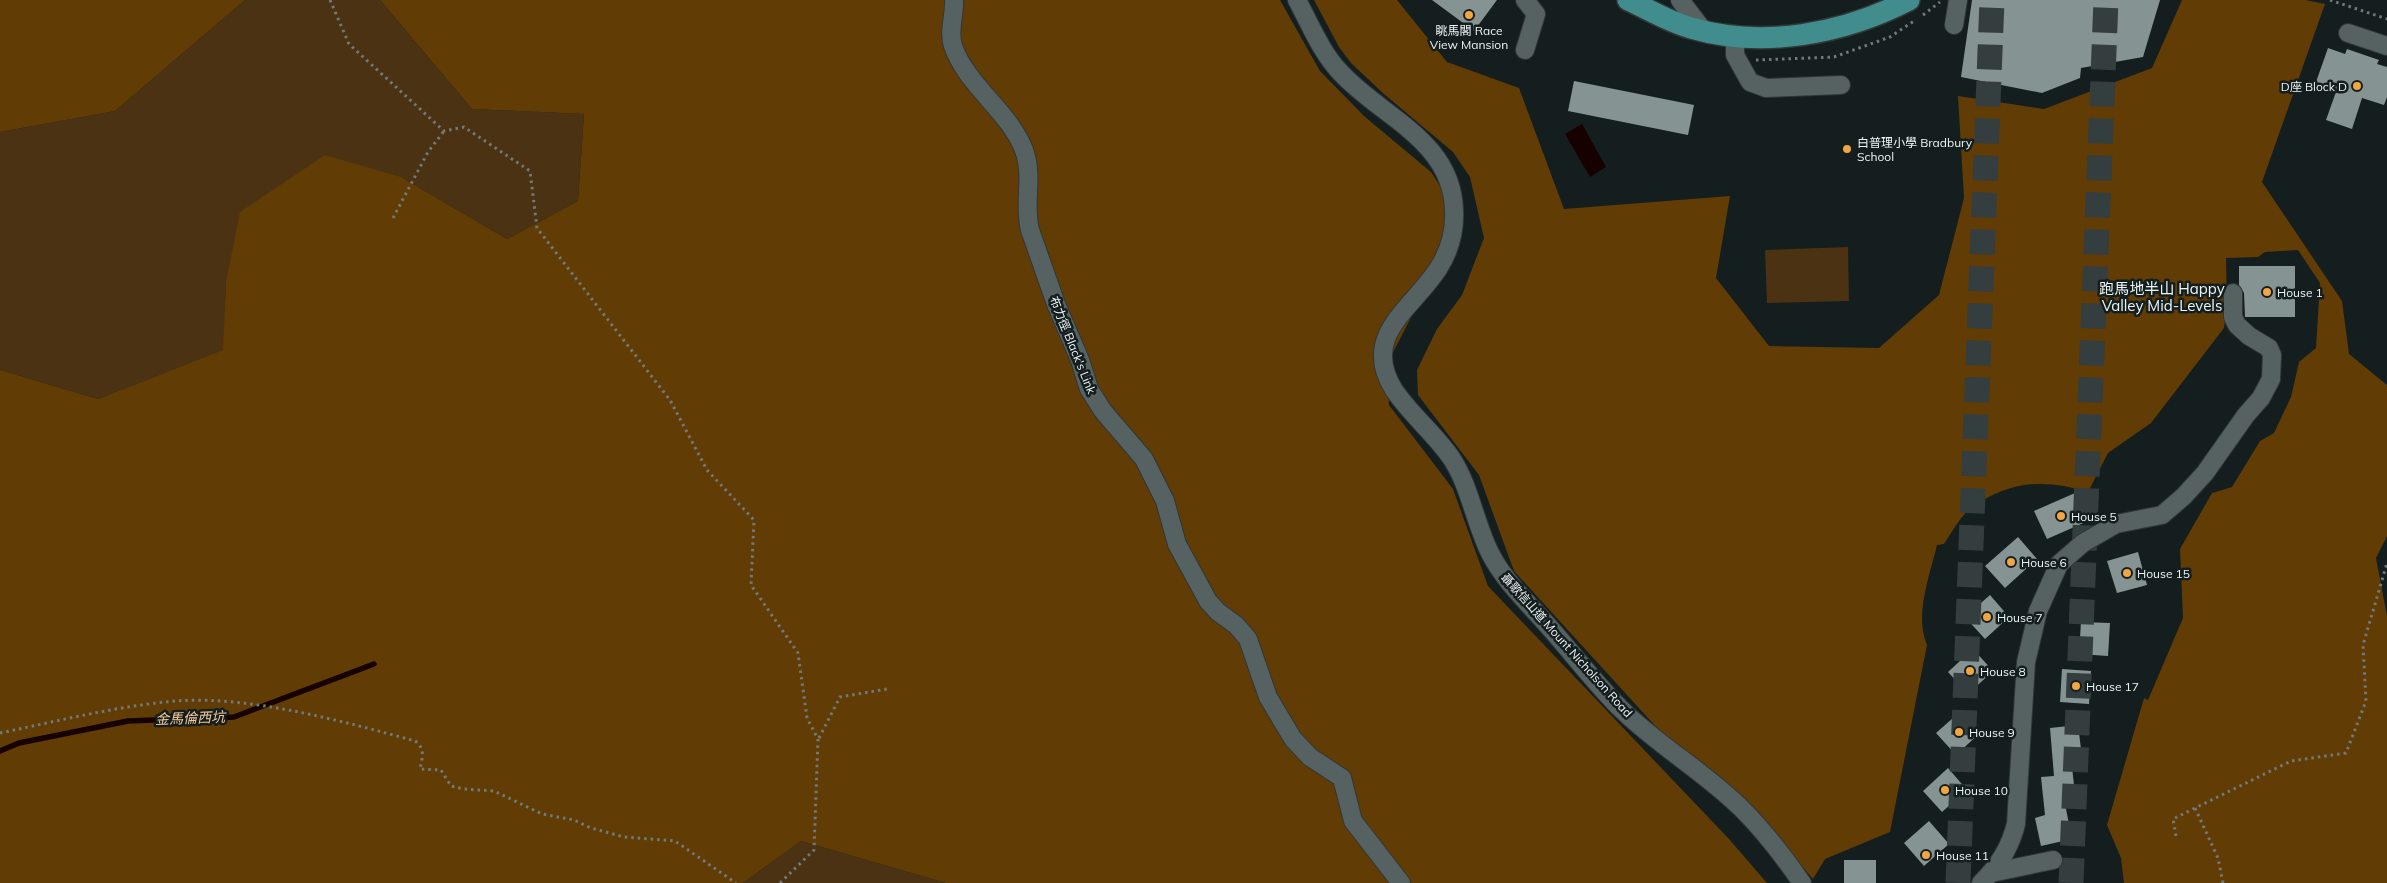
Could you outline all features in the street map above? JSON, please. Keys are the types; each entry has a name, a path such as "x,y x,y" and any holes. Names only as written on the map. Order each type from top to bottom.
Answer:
{"main road":[{"path":"1628,0 1690,28 1735,36 1778,37 1834,29 1862,21 1909,0"}],"street":[{"name":"布力徑 Black's Link","path":"954,0 952,36 956,52 969,74 1012,129 1024,150 1029,172 1027,217 1030,230 1056,304 1080,360 1092,396 1144,459 1165,501 1181,552 1210,604 1236,625 1248,640 1268,697 1290,735 1306,753 1342,778 1354,821 1401,883"},
{"name":"聶歌信山道 Mount Nicholson Road","path":"1297,0 1332,62 1375,105 1426,143 1440,162 1449,182 1454,201 1454,220 1445,256 1432,277 1394,322 1384,344 1384,369 1394,390 1454,462 1491,556 1508,580 1622,709 1741,808 1785,858 1802,883"},
{"path":"1525,0 1536,14 1526,50"},
{"path":"1680,0 1703,30"},
{"path":"1954,25 1958,0"},
{"path":"2348,33 2387,46"},
{"path":"1735,36 1736,55 1750,82 1766,88 1841,84"},
{"path":"1986,878 2005,855 2012,840 2016,824 2026,662 2038,611 2059,564 2083,543 2116,524 2162,515 2184,496 2205,473 2246,415 2261,398 2271,379 2272,355 2269,348 2249,336 2237,325 2233,317 2233,293"},
{"path":"1986,878 2053,860"}],"path":[{"path":"330,0 349,44 444,131"},
{"path":"2330,0 2387,19"},
{"path":"393,218 428,152 444,131 464,127 530,171 537,228 670,400 707,470 754,520 751,585 798,653 807,718 818,739"},
{"path":"2176,836 2173,819 2291,761 2346,753 2366,701 2363,646 2387,563"},
{"path":"780,883 814,850 818,739 840,697 887,689"},
{"path":"0,733 89,715 176,701 216,701 260,706 346,723 415,741 421,746 423,753 420,769 440,770 451,786 494,791 542,814 574,820 591,828 624,837 675,841 736,883"},
{"path":"2195,808 2218,858 2223,883"}],"shaded area":[{"path":"0,0 245,0 115,111 0,132"},
{"path":"245,0 380,0 472,109 584,114 578,201 507,239 401,177 226,282 224,350 98,399 0,370 0,132 115,111"},
{"path":"380,0 1280,0 1320,71 1364,116 1431,172 1442,189 1453,236 1387,364 1389,405 1453,489 1488,586 1729,839 1767,883 946,883 801,841 743,883 0,883 0,370 98,399 223,350 226,282 240,212 325,155 401,177 507,239 578,201 584,114 472,109"},
{"path":"1314,0 1397,0 1447,62 1519,88 1564,209 1730,196 1716,278 1769,346 1879,348 1939,295 1964,198 1958,96 2044,109 2152,68 2182,0 2305,0 2325,4 2262,182 2342,301 2349,354 2387,385 2387,536 2376,558 2387,616 2387,883 2124,883 2121,858 2107,825 2144,698 2148,700 2183,618 2180,549 2212,493 2232,487 2260,441 2274,433 2291,397 2299,362 2316,348 2320,283 2298,250 2265,252 2258,257 2226,258 2227,304 2224,328 2151,423 2108,453 2088,492 2056,485 2041,484 2026,485 1997,493 1965,513 1944,544 1937,545 1927,582 1923,608 1923,633 1927,645 1890,832 1825,859 1813,879 1752,809 1658,729 1514,571 1479,475 1418,395 1417,370 1437,329 1462,295 1484,238 1470,177 1453,152 1384,94 1351,63 1339,47"},
{"path":"1582,124 1606,167 1590,177 1565,134"},
{"path":"1848,247 1849,301 1767,303 1765,250"},
{"path":"801,841 946,883 743,883"}],"building":[{"name":"眺馬閣 Race View Mansion","path":"1432,0 1497,0 1474,31"},
{"path":"1972,0 2160,0 2143,57 2081,68 2080,78 2042,93 1961,77"},
{"name":"D座 Block D","path":"2328,48 2345,54 2347,49 2379,60 2377,64 2387,67 2387,97 2384,105 2362,98 2352,129 2326,120 2337,89 2316,82"},
{"path":"1574,81 1694,105 1688,135 1568,111"},
{"name":"House 1","path":"2239,266 2295,266 2295,317 2245,317 2244,293 2239,285"},
{"name":"House 5","path":"2075,493 2088,521 2047,539 2034,511"},
{"name":"House 6","path":"2018,537 2037,559 2005,588 1985,566"},
{"name":"House 15","path":"2138,552 2147,585 2117,593 2107,561"},
{"name":"House 7","path":"1990,595 2009,617 1985,639 1965,617"},
{"path":"2081,622 2110,623 2108,656 2079,654"},
{"name":"House 8","path":"1973,649 1993,671 1968,694 1948,672"},
{"name":"House 17","path":"2062,669 2091,671 2089,704 2060,702"},
{"name":"House 9","path":"1962,710 1981,732 1956,755 1936,733"},
{"path":"2078,725 2082,757 2071,758 2076,803 2065,804 2072,839 2041,846 2035,818 2045,815 2041,777 2054,776 2050,728"},
{"name":"House 10","path":"1948,768 1967,790 1942,812 1923,791"},
{"name":"House 11","path":"1929,821 1949,844 1924,866 1904,843"},
{"path":"1844,860 1876,860 1876,883 1844,883"}],"waterway":[{"name":"金馬倫西坑","path":"0,751 19,743 128,721 234,717 374,664"}],"tunnel":[{"path":"1958,883 1992,0"},
{"path":"2071,883 2106,0"}],"place":[{"name":"眺馬閣 Race View Mansion","path":"1469,15"},
{"name":"D座 Block D","path":"2357,86"},
{"name":"白普理小學 Bradbury School","path":"1847,149"},
{"name":"House 1","path":"2267,292"},
{"name":"House 5","path":"2061,516"},
{"name":"House 6","path":"2011,562"},
{"name":"House 15","path":"2127,573"},
{"name":"House 7","path":"1987,617"},
{"name":"House 8","path":"1970,671"},
{"name":"House 17","path":"2076,686"},
{"name":"House 9","path":"1959,732"},
{"name":"House 10","path":"1945,790"},
{"name":"House 11","path":"1926,855"}],"district":[{"name":"跑馬地半山 Happy Valley Mid-Levels","path":"2162,296"}]}
